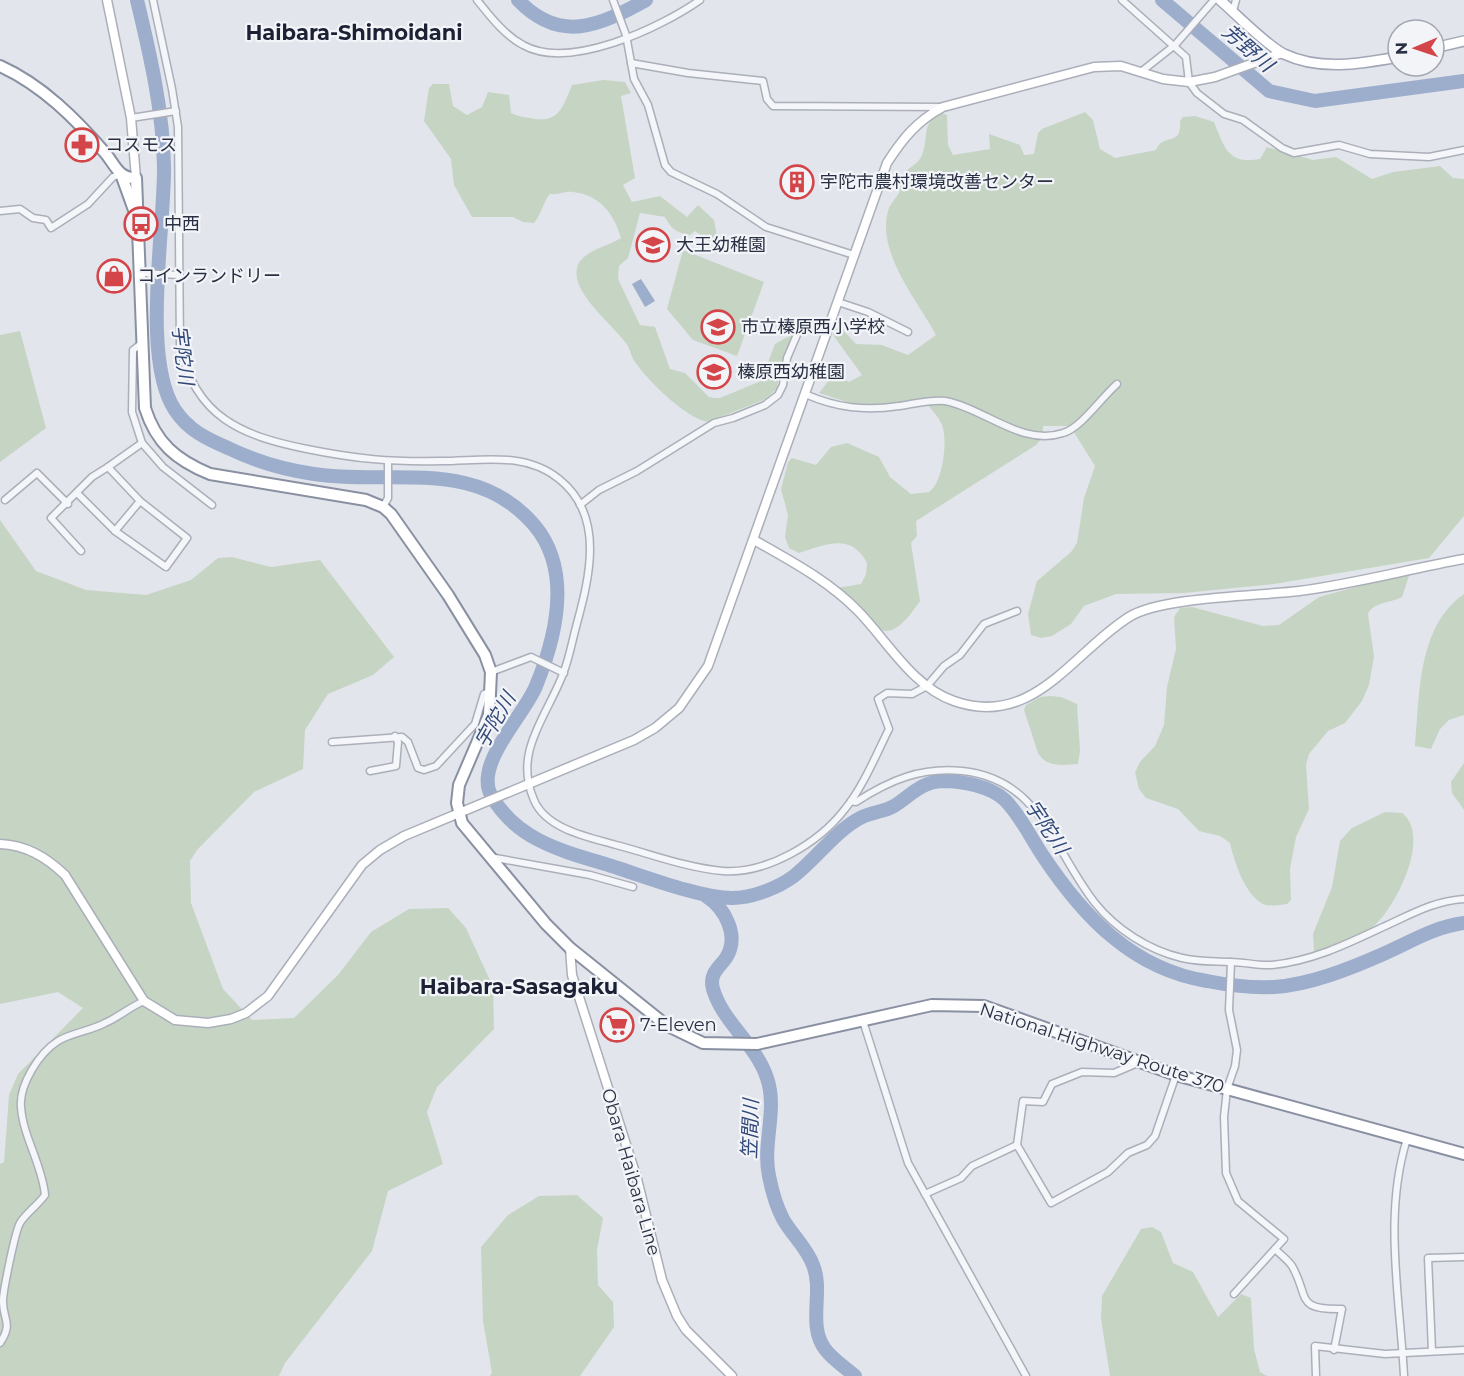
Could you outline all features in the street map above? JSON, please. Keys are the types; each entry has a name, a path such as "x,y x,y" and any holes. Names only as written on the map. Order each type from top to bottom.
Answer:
{"highway":[{"path":"0,66 27,78 52,99 105,153 121,174 139,228"},
{"path":"121,174 128,178 136,178 142,273 145,408 154,431 176,458 210,474 386,502 485,655 491,672 492,692 489,715 459,785 458,814"},
{"name":"National Highway Route 370","path":"458,814 470,835 546,924 570,948 679,1034 703,1043 748,1045 932,1005 984,1006 1176,1075 1464,1154"}],"main road":[{"path":"1215,0 1233,11 1279,54 1313,64 1354,63 1386,59"},
{"path":"1446,45 1464,41"}],"street":[{"path":"107,0 130,118 136,178"},
{"path":"153,0 174,111 180,180 180,345 184,364 194,387 212,410 243,432 262,439 358,460 388,463 512,460 541,468 560,479 580,505 592,554 589,578 561,671 530,747 525,772 526,786 541,814 579,834 702,867 724,871 765,865 803,846 830,826 851,801 889,729 878,699 887,693 912,694 927,686 944,666 960,656 984,624 1017,611"},
{"path":"477,0 499,27 522,45 561,55 575,54 626,36 700,0"},
{"path":"613,0 626,36 634,79 648,105 664,165 671,172 717,194 766,227 854,255"},
{"path":"1122,0 1186,57 1189,82 1197,93 1213,107 1224,114 1243,120 1282,148 1294,153 1339,145 1370,154 1429,157 1464,150"},
{"path":"1142,71 1175,45 1215,0"},
{"path":"1233,11 1236,0"},
{"path":"0,844 31,850 51,861 65,874 144,1001 165,1017 188,1023 231,1019 246,1013 268,996 362,865 380,850 404,836 634,740 655,728 679,708 708,666 887,164 910,131 922,119 944,107 1094,67 1121,66 1163,79 1189,82 1215,77 1279,54"},
{"path":"631,63 688,73 763,81 767,99 773,106 944,107"},
{"path":"130,118 174,111"},
{"path":"0,211 20,209 33,218 46,220 51,228 88,204 113,177 121,174"},
{"path":"142,273 179,275"},
{"path":"838,302 868,312 908,332"},
{"path":"580,505 599,490 637,471 714,423 765,405 778,395 783,385 787,357 802,324 827,331"},
{"path":"142,342 133,350 132,412 142,443 163,467 212,505"},
{"path":"805,394 827,404 853,409 944,401 973,410 995,422 1023,431 1048,435 1070,430 1117,384"},
{"path":"81,551 51,518 78,494 92,477 142,443"},
{"path":"386,502 388,463"},
{"path":"78,494 115,531 166,567 187,538 140,501 108,467"},
{"path":"5,500 37,473 68,504"},
{"path":"115,531 140,501"},
{"path":"754,540 830,586 859,611 927,686 953,701 993,706 1015,702 1051,683 1129,616 1158,605 1302,590 1464,559"},
{"path":"491,672 531,657 561,671"},
{"path":"333,742 402,737 408,742 418,768 424,770 432,768 475,724 484,694 492,692"},
{"path":"370,771 396,766 398,742 395,736"},
{"path":"851,801 856,801 885,783 929,770 975,772 994,778 1016,790 1033,806 1095,903 1117,924 1160,952 1184,958 1219,963 1271,965 1325,954 1411,912 1464,898"},
{"path":"489,856 590,874 633,887"},
{"name":"Obara Haibara Line","path":"570,948 572,975 637,1179 662,1280 676,1316 686,1330 732,1376"},
{"path":"1231,963 1230,1001 1237,1050 1227,1089 1224,1117 1226,1173 1238,1201 1284,1239 1234,1294"},
{"path":"0,1343 8,1330 3,1298 16,1235 21,1222 35,1209 45,1195 39,1162 30,1143 21,1109 23,1088 49,1049 59,1041 96,1028 125,1009 144,1001"},
{"path":"863,1021 908,1163 1026,1376"},
{"path":"1142,1061 1114,1072 1082,1072 1052,1084 1043,1102 1023,1101 1017,1145 1051,1203 1108,1172 1128,1153 1147,1145 1155,1136 1176,1075"},
{"path":"1404,1376 1394,1198 1399,1165 1407,1139"},
{"path":"925,1194 961,1178 972,1166 1017,1145"},
{"path":"1275,1249 1292,1265 1300,1293 1310,1305 1322,1309 1342,1309 1334,1350"},
{"path":"1432,1351 1428,1258 1464,1257"},
{"path":"1316,1376 1315,1346 1334,1350 1385,1354 1464,1350"}],"green space":[{"path":"604,80 625,82 631,93 621,96 635,178 623,185 632,202 660,196 687,217 698,205 714,220 718,242 713,244 695,231 690,235 678,232 665,217 640,213 628,258 619,266 618,279 640,325 655,327 670,369 685,373 709,397 715,398 761,381 775,344 793,334 782,361 777,388 766,399 708,422 678,406 656,387 639,367 622,338 587,299 577,278 579,262 584,257 621,238 614,221 604,207 591,197 567,192 550,194 534,223 523,222 513,217 472,217 454,185 451,159 424,121 429,88 433,84 449,84 453,106 467,115 482,107 488,92 509,95 511,113 522,117 547,119 553,117 562,108 572,85"},
{"path":"1085,112 1093,120 1100,149 1115,158 1156,150 1163,142 1178,134 1183,117 1195,116 1214,122 1229,152 1241,159 1260,159 1267,147 1313,160 1336,157 1372,179 1393,172 1440,166 1453,178 1464,179 1464,516 1429,558 1274,584 1184,593 1116,594 1084,606 1071,624 1052,636 1041,638 1031,635 1028,614 1037,581 1071,552 1077,543 1084,498 1095,466 1070,426 1043,426 1043,437 1036,445 916,521 917,536 911,543 920,601 896,628 884,631 878,629 837,588 861,584 866,574 867,563 861,553 853,547 837,543 828,544 799,553 789,548 785,537 788,515 781,489 788,462 792,458 816,465 831,447 847,443 879,457 890,477 911,494 929,492 938,480 941,471 944,432 939,419 925,402 914,400 872,410 819,393 833,375 849,382 862,375 833,335 836,327 842,329 856,344 882,345 908,355 936,335 900,275 887,241 886,224 889,208 899,193 903,175 922,155 931,120 942,113 947,115 948,145 953,155 990,149 989,134 1020,145 1024,155 1034,154 1038,133 1042,129"},
{"path":"683,250 764,282 737,356 693,340 667,309"},
{"path":"20,331 46,428 0,462 0,335"},
{"path":"0,520 36,571 86,590 146,595 191,580 218,558 232,557 271,567 320,560 394,657 373,675 328,694 305,730 303,769 254,792 197,850 190,861 191,903 223,989 252,1020 294,1018 338,975 371,932 409,909 448,908 466,928 493,987 494,1029 437,1087 427,1112 443,1164 388,1191 372,1251 285,1363 279,1376 0,1376 0,1164 4,1162 9,1095 18,1074 83,1008 58,992 0,1004"},
{"path":"1396,576 1409,576 1402,597 1374,607 1368,614 1374,656 1369,685 1362,701 1345,723 1328,731 1309,754 1306,765 1309,809 1296,837 1290,869 1291,900 1281,905 1263,904 1257,900 1246,885 1237,868 1230,843 1220,836 1199,831 1178,809 1146,798 1139,789 1135,772 1140,762 1155,746 1164,725 1167,687 1176,649 1174,617 1180,608 1192,607 1263,626 1279,625 1319,597"},
{"path":"1464,594 1464,715 1449,720 1440,729 1431,749 1415,746 1420,684 1429,643 1437,624"},
{"path":"1040,697 1061,697 1077,704 1080,751 1078,764 1051,763 1038,753 1024,710 1026,705"},
{"path":"1464,763 1464,810 1452,793 1451,782"},
{"path":"1385,812 1402,813 1410,824 1413,838 1408,871 1392,904 1374,926 1362,934 1345,942 1314,951 1313,934 1332,887 1340,841 1352,828"},
{"path":"577,1195 603,1218 597,1250 598,1285 613,1302 614,1327 580,1376 490,1376 492,1373 483,1321 481,1247 508,1215 539,1196"},
{"path":"1152,1227 1161,1232 1173,1263 1193,1272 1218,1317 1241,1294 1251,1298 1254,1349 1260,1372 1267,1376 1110,1376 1101,1319 1102,1296 1141,1229"}],"water":[{"path":"641,279 655,301 645,307 632,284"}],"waterway":[{"name":"宇陀川","path":"137,0 155,82 163,145 163,192 157,292 159,359 165,387 180,417 198,433 238,453 292,470 343,477 432,478 460,482 487,490 512,504 535,526 546,544 554,563 557,583 557,605 549,647 536,686 503,739 489,769 488,783 491,795 512,822 525,832 569,853 667,884 702,894 740,898 773,888 788,880 844,829 862,817 890,808 928,784 942,781 958,782 992,791 1005,800 1058,878 1093,919 1133,952 1155,965 1180,975 1240,986 1287,986 1342,971 1431,932 1464,923"},
{"name":"芳野川","path":"518,0 534,14 549,22 565,26 596,23 646,0"},
{"name":"芳野川","path":"1162,0 1269,91 1315,101 1464,81"},
{"name":"笠間川","path":"706,896 724,915 731,932 730,950 713,976 713,989 724,1012 762,1066 770,1090 771,1114 767,1164 774,1198 783,1219 813,1265 816,1275 816,1319 820,1340 831,1356 855,1376"}],"place":[{"name":"コスモス","path":"82,145"},
{"name":"宇陀市農村環境改善センター","path":"797,182"},
{"name":"中西","path":"141,224"},
{"name":"大王幼稚園","path":"653,245"},
{"name":"コインランドリー","path":"114,276"},
{"name":"市立榛原西小学校","path":"718,327"},
{"name":"榛原西幼稚園","path":"714,372"},
{"name":"7-Eleven","path":"617,1025"}],"district":[{"name":"Haibara-Shimoidani","path":"354,33"},
{"name":"Haibara-Sasagaku","path":"519,987"}]}
